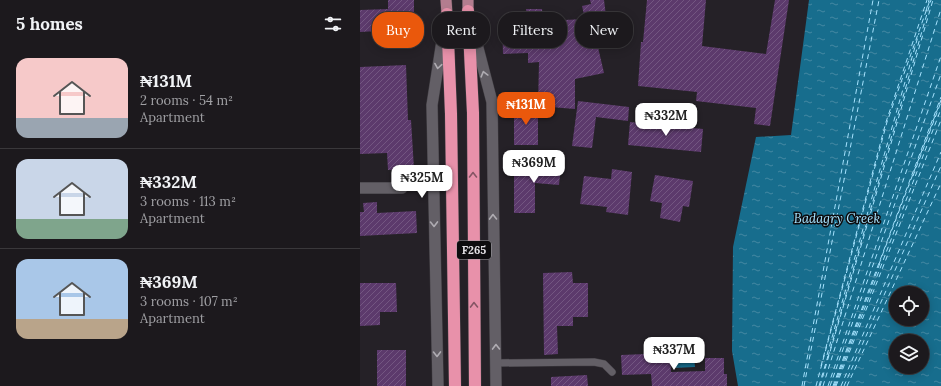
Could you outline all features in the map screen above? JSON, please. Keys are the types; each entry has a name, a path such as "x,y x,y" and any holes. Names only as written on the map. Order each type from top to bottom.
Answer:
{"highway":[{"name":"F265","path":"468,5 473,113 475,386"},
{"name":"F265","path":"448,48 451,114 455,386"}],"main road":[{"name":"F265","path":"446,0 447,12"},
{"path":"468,5 492,102 496,386"},
{"path":"438,386 432,105 441,48"},
{"path":"360,188 402,188"}],"lane":[{"path":"496,363 594,362 604,364 612,372"}],"water":[{"name":"Badagry Creek","path":"809,0 941,0 941,386 738,386 732,351 733,247 756,137 791,135"},
{"path":"694,357 695,367 673,368 672,358"}],"building":[{"path":"388,0 414,0 414,12 372,12 372,31 360,32 360,10 388,9"},
{"path":"590,0 604,0 606,12 583,12 582,6 591,4"},
{"path":"647,0 706,0 702,46 766,54 775,0 789,0 770,126 754,124 756,108 696,101 697,92 638,86 641,42 643,42"},
{"path":"526,9 542,9 542,12 526,12"},
{"path":"575,19 575,48 598,48 604,73 575,79 575,109 538,106 539,62 528,63 528,53 503,54 503,48 567,48 567,20"},
{"path":"406,65 408,120 411,120 414,169 388,170 387,153 360,154 360,67"},
{"path":"578,101 629,107 628,121 596,117 592,148 572,146"},
{"path":"514,107 538,107 538,145 514,145"},
{"path":"630,122 703,129 701,152 628,145"},
{"path":"550,156 562,157 559,185 535,183 535,213 514,213 514,169 549,169"},
{"path":"612,169 632,172 628,215 606,212 607,207 580,204 584,176 611,179"},
{"path":"655,175 693,181 689,207 683,206 680,222 660,218 662,203 650,201"},
{"path":"377,202 377,213 416,211 417,233 360,236 360,212 364,212 363,203"},
{"path":"572,272 573,283 588,283 588,317 573,317 573,326 557,326 558,354 544,355 543,273"},
{"path":"360,283 396,283 397,312 380,312 380,325 360,326"},
{"path":"377,350 406,350 406,386 377,386"},
{"path":"670,353 671,372 705,371 705,358 724,358 724,374 727,374 727,386 652,386 651,374 622,375 621,355"},
{"path":"587,375 588,386 551,386 551,377"}],"ferry route":[{"path":"802,386 873,0"},
{"path":"804,386 879,0"},
{"path":"821,366 886,122 927,0"},
{"path":"926,11 929,0"},
{"path":"816,386 887,122 930,0"},
{"path":"828,357 931,0"},
{"path":"820,386 933,0"},
{"path":"823,386 941,9"},
{"path":"827,355 919,33"},
{"path":"828,386 941,56"},
{"path":"830,386 941,74"},
{"path":"833,386 941,97"},
{"path":"879,264 941,100"},
{"path":"913,176 941,102"},
{"path":"835,386 941,109"},
{"path":"836,386 941,120"},
{"path":"841,386 941,152"},
{"path":"844,386 941,166"},
{"path":"847,386 941,183"},
{"path":"834,386 880,263"},
{"path":"819,386 828,356"}]}
